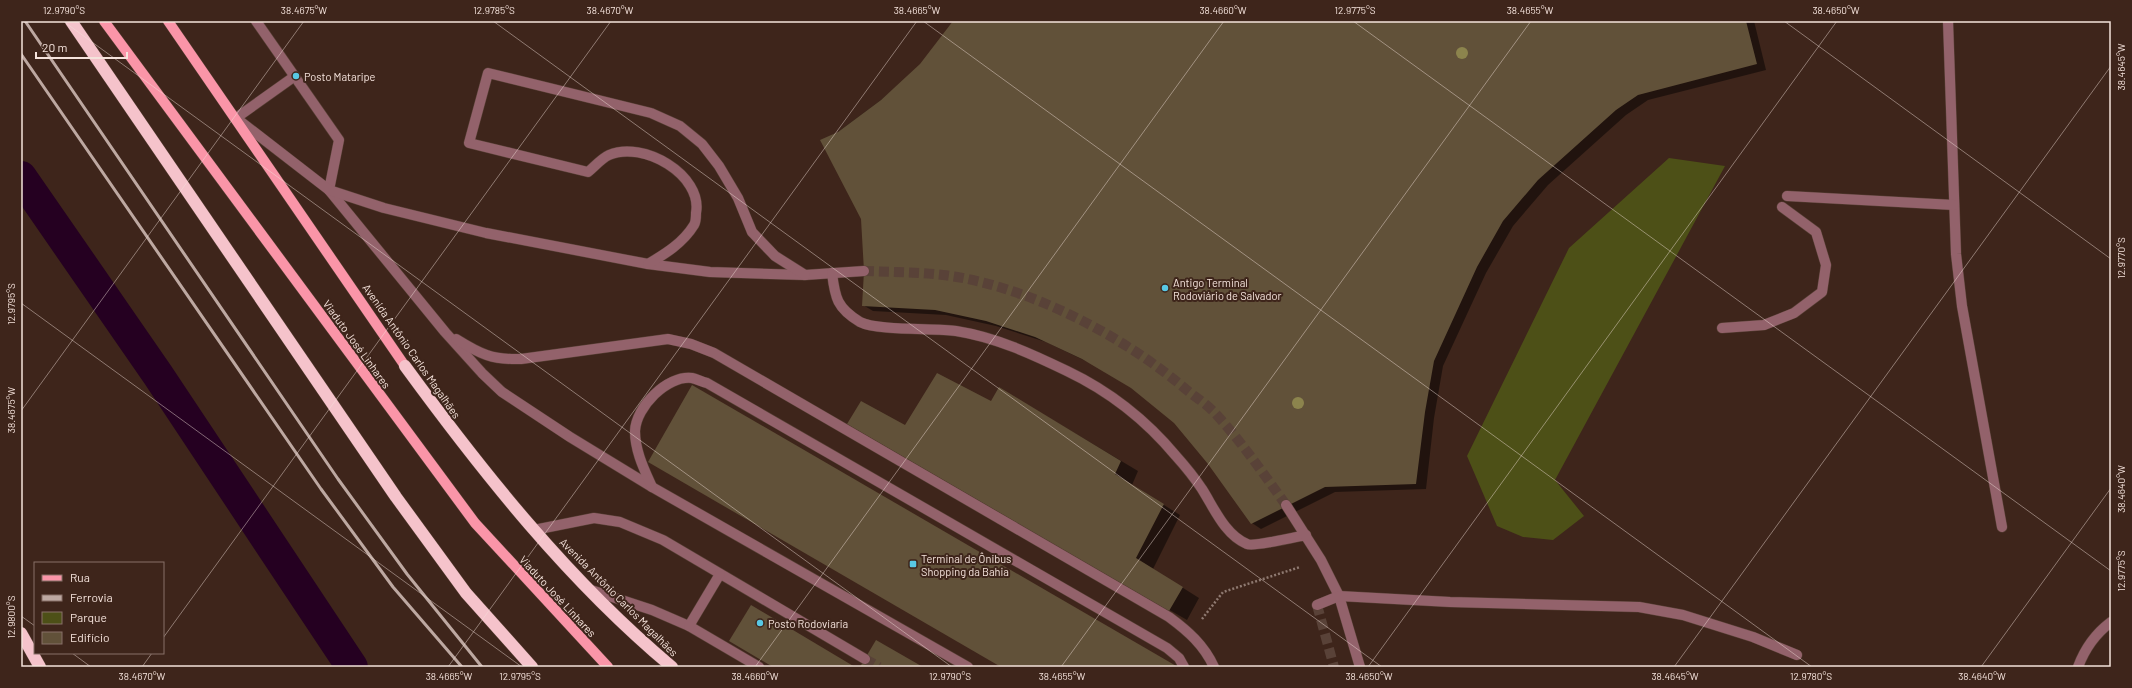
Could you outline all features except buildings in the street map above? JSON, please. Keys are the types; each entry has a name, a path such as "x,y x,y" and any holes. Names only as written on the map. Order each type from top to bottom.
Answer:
{"highway":[{"path":"71,21 396,497 466,593 532,667"},
{"name":"Avenida Antônio Carlos Magalhães","path":"405,366 470,454 534,530 650,649 672,667"},
{"path":"21,633 40,667"}],"main road":[{"name":"Viaduto José Linhares","path":"104,21 475,523 608,667"},
{"name":"Avenida Antônio Carlos Magalhães","path":"168,21 405,366"}],"street":[{"path":"256,21 339,140 329,190"},
{"path":"1948,21 1956,254 1962,306 2002,527"},
{"path":"648,264 671,250 695,224 698,203 689,183 673,167 650,155 627,152 609,155 588,172 469,143 488,73 651,113 680,126 702,144 719,166 738,198 752,232 775,256 805,275"},
{"path":"295,76 236,118 329,190 446,332 482,373 502,392 570,437 652,487 968,667"},
{"path":"329,190 384,208 486,233 648,264 710,272 805,275 864,271"},
{"path":"1786,196 1954,205"},
{"path":"1722,328 1764,325 1794,314 1822,292 1826,265 1816,232 1782,207"},
{"path":"832,273 835,297 845,311 862,323 885,327 957,331 998,342 1040,358 1080,377 1116,400 1148,425 1176,455 1201,487 1234,537 1244,543 1248,545 1306,535"},
{"path":"446,332 477,352 502,360 521,359 668,339 691,344 714,353 1169,617 1191,633 1209,656 1214,667"},
{"path":"652,487 638,454 635,430 644,408 656,391 675,380 691,378 706,383 1167,648 1179,658 1184,667"},
{"path":"1286,505 1321,560 1338,596 1360,667"},
{"path":"534,530 594,518 620,522 663,540 865,659"},
{"path":"689,626 720,574"},
{"path":"591,590 652,610 689,626 759,667"},
{"path":"1317,605 1338,596 1458,602 1639,607 1683,615 1753,637 1797,654"},
{"path":"2078,667 2084,651 2100,630 2111,622"}],"path":[{"path":"1191,633 1223,592 1321,560"}],"green space":[{"path":"1669,158 1725,166 1555,480 1584,516 1553,540 1523,537 1497,526 1467,456 1569,248"}],"waterway":[{"path":"21,177 158,375 352,667"}],"tunnel":[{"path":"864,271 933,274 975,281 1008,290 1041,302 1073,316 1105,333 1135,351 1163,371 1211,409 1243,446 1286,505"},
{"path":"1317,605 1334,667"},
{"path":"865,659 879,667"}],"railway":[{"path":"25,21 338,479 407,574 482,667"},
{"path":"21,54 321,489 393,587 462,667"}],"place":[{"name":"Posto Mataripe","path":"296,76"},
{"name":"Antigo Terminal Rodoviário de Salvador","path":"1165,288"},
{"name":"Terminal de Ônibus Shopping da Bahia","path":"913,564"},
{"name":"Posto Rodoviaria","path":"760,623"}]}
